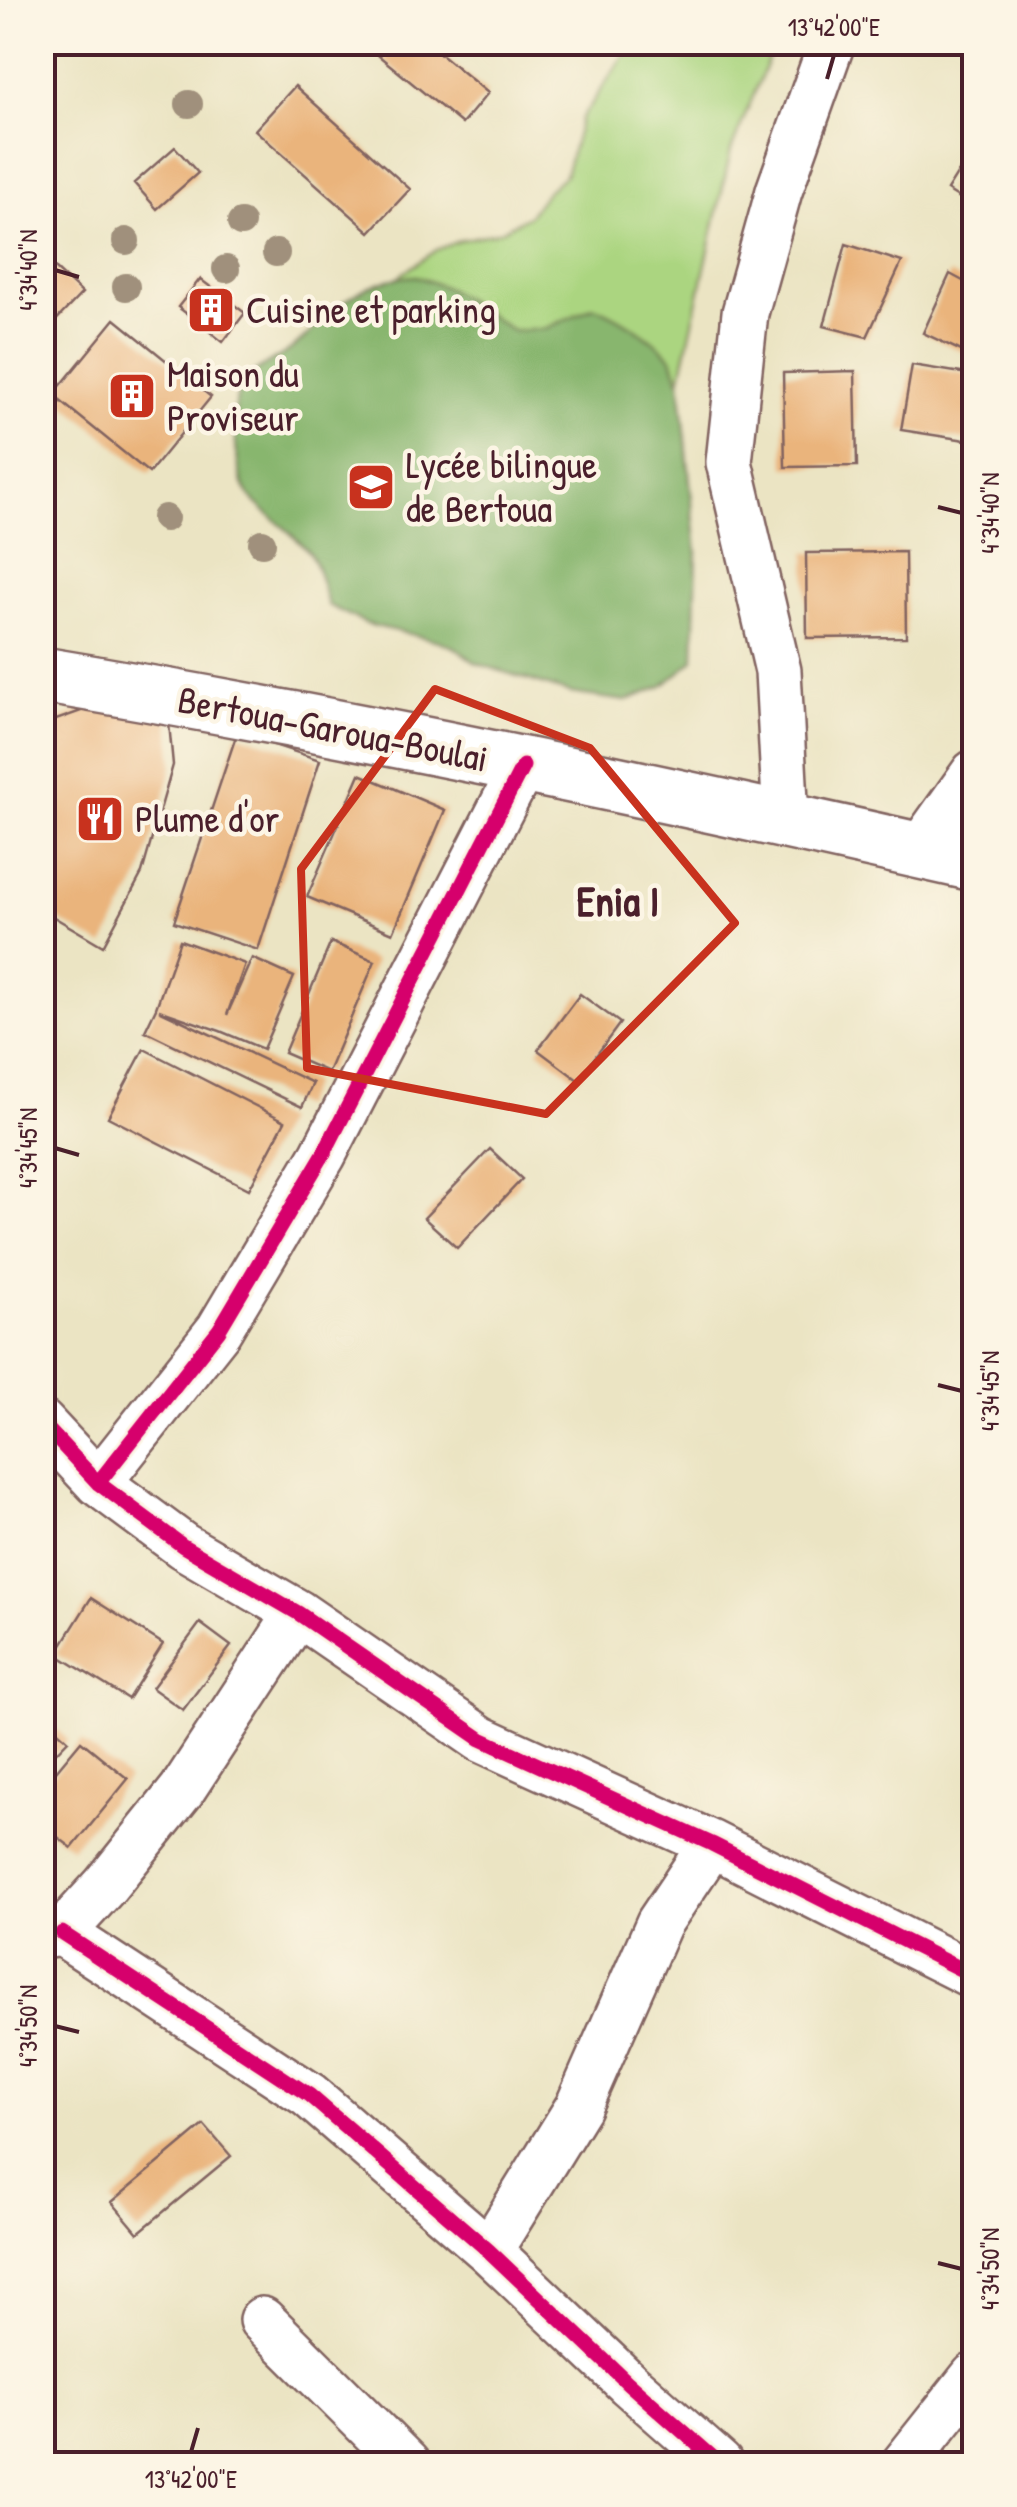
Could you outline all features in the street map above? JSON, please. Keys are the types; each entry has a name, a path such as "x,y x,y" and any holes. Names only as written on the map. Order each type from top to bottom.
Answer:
{"highway":[{"name":"Bertoua-Garoua-Boulai","path":"42,675 523,766 974,862"}],"street":[{"path":"786,820 778,671 729,462 746,313 779,191 832,42"},
{"path":"98,1484 219,1330 323,1155 523,766"},
{"path":"919,850 974,774"},
{"path":"42,1423 98,1484 183,1546 298,1613 481,1739 712,1844 974,1976"},
{"path":"298,1613 182,1790 105,1886 52,1934 309,2095 489,2250 628,2384 720,2464"},
{"path":"489,2250 578,2107 659,1922 712,1844"},
{"path":"262,2320 407,2464"},
{"path":"904,2464 974,2376"}],"highlighted area":[{"path":"435,689 590,748 735,923 546,1114 307,1068 301,869"}],"green space":[{"path":"633,43 775,43 731,150 680,381 593,307 545,329 513,331 449,289 398,277 436,250 498,232 528,216 565,175 581,119"},
{"path":"416,276 449,289 513,331 545,329 594,307 635,328 673,361 680,381 697,552 694,660 663,686 626,701 570,693 476,663 439,641 367,624 328,605 310,554 249,495 240,474 236,444 235,413 243,383 299,343 351,297 379,283"}],"building":[{"path":"362,42 426,42 488,93 462,124"},
{"path":"295,86 410,189 370,232 255,130"},
{"path":"175,147 198,173 157,209 134,183"},
{"path":"974,147 974,207 947,190"},
{"path":"846,244 902,262 867,337 824,326"},
{"path":"42,256 82,293 42,335"},
{"path":"950,274 974,287 974,357 923,333"},
{"name":"Cuisine et parking","path":"200,279 245,313 223,342 178,307"},
{"name":"Maison du Proviseur","path":"115,319 211,397 149,473 53,395"},
{"path":"912,365 974,375 972,441 901,430"},
{"path":"855,371 857,466 785,467 783,373"},
{"path":"905,552 906,637 807,638 806,553"},
{"name":"Plume d'or","path":"95,706 168,713 173,765 142,873 103,946 42,910 42,734 53,721"},
{"path":"237,733 320,760 258,950 174,922"},
{"path":"360,774 445,810 393,933 307,897"},
{"path":"180,940 245,964 227,1015 252,958 294,977 263,1049 159,1010 313,1083 302,1107 145,1031"},
{"path":"331,942 375,961 328,1072 284,1053"},
{"path":"580,994 620,1023 578,1080 538,1050"},
{"path":"144,1049 285,1121 249,1189 108,1117"},
{"path":"490,1149 522,1179 457,1248 424,1218"},
{"path":"91,1598 163,1644 128,1699 56,1654"},
{"path":"200,1623 231,1646 183,1710 152,1688"},
{"path":"42,1717 68,1740 42,1767"},
{"path":"81,1741 128,1779 72,1848 42,1825 42,1788"},
{"path":"204,2125 231,2156 138,2233 112,2202"}],"cycle path":[{"path":"98,1483 219,1330 323,1155 523,766"},
{"path":"42,1423 98,1483 183,1546 298,1613 481,1739 712,1844 974,1976"},
{"path":"62,1933 309,2095 489,2251 720,2464"}],"place":[{"name":"Cuisine et parking","path":"211,310"},
{"name":"Maison du Proviseur","path":"132,396"},
{"name":"Lycée bilingue de Bertoua","path":"371,487"},
{"name":"Plume d'or","path":"100,819"}],"district":[{"name":"Enia I","path":"618,901"}]}
